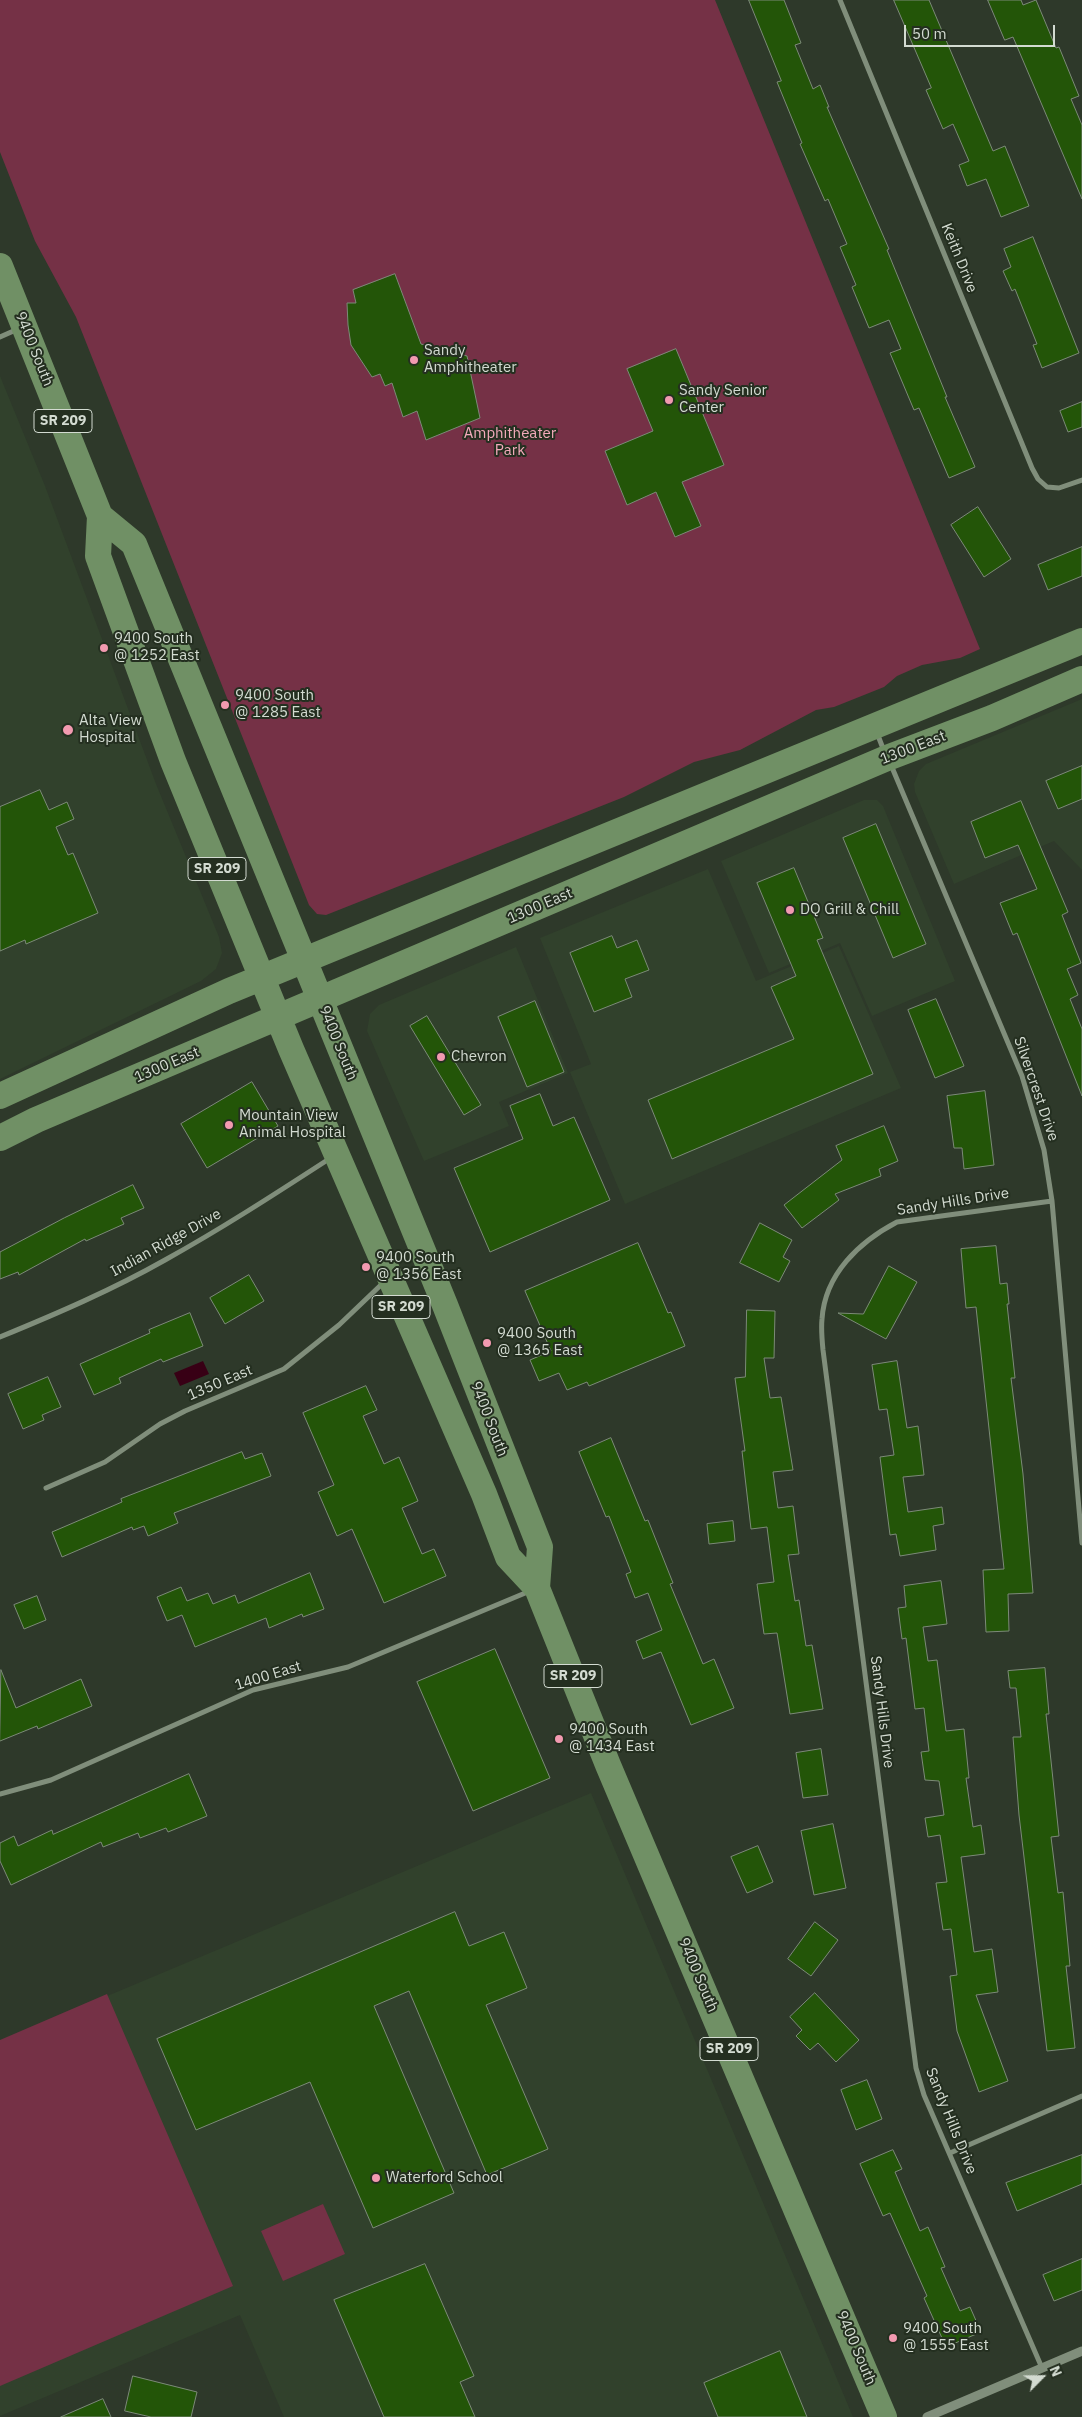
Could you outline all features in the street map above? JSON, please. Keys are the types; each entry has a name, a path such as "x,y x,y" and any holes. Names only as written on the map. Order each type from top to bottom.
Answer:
{"main road":[{"name":"9400 South","path":"0,266 100,516 98,556 173,761 278,1018 484,1494 508,1556 537,1588 612,1774 884,2417"},
{"name":"9400 South","path":"100,516 134,544 445,1305 540,1548 537,1588"},
{"path":"0,1096 262,978 1082,641"},
{"name":"1300 East","path":"0,1138 36,1120 887,758 992,718 1082,680"}],"street":[{"name":"Keith Drive","path":"840,0 1032,468 1038,479 1047,487 1059,488 1082,480"},
{"path":"0,337 25,326"},
{"name":"Silvercrest Drive","path":"874,727 1022,1076 1044,1150 1052,1201 1082,1543"},
{"name":"Indian Ridge Drive","path":"0,1337 106,1290 163,1261 263,1202 336,1154"},
{"name":"Sandy Hills Drive","path":"1042,2368 924,2095 916,2068 823,1350 822,1318 829,1289 840,1268 858,1247 877,1232 897,1222 1052,1201"},
{"name":"1350 East","path":"46,1488 105,1462 168,1419 284,1369 339,1325 389,1277"},
{"name":"1400 East","path":"0,1794 8,1794 76,1769 253,1690 348,1667 537,1588"},
{"path":"950,2153 1082,2096"},
{"path":"927,2417 1082,2351"}],"shaded area":[{"name":"Alta View Hospital","path":"0,376 45,486 156,784 219,937 222,953 216,969 201,981 0,1079"},
{"path":"1082,699 1082,870 1054,841 954,884 915,792 914,784 919,771 926,764"},
{"path":"864,800 877,800 883,806 955,981 872,1016 840,943 769,973 721,861"},
{"path":"708,869 756,981 839,946 901,1088 625,1204 570,1072 591,1064 540,938"},
{"path":"516,947 568,1073 499,1102 509,1126 424,1161 367,1031 370,1014 379,1005"},
{"path":"203,1361 209,1374 180,1386 174,1373"},
{"name":"Waterford School","path":"591,1793 853,2417 284,2417 240,2315 0,2416 0,2041"}],"green space":[{"name":"Amphitheater Park","path":"0,0 715,0 980,649 960,658 922,665 897,676 884,687 834,707 816,710 740,750 694,762 624,797 326,915 317,914 309,905 76,317 35,241 0,152"},
{"path":"107,1994 233,2286 0,2386 0,2040"},
{"path":"323,2204 345,2254 283,2281 261,2231"}],"building":[{"path":"749,0 784,0 801,43 795,45 813,89 820,85 829,107 827,107 889,249 887,250 975,467 949,478 919,408 914,410 890,353 901,349 889,320 869,328 852,287 856,285 840,247 847,244 828,199 825,201 800,144 802,143 777,82 781,81"},
{"path":"894,0 929,0 993,151 1005,146 1029,206 1001,217 986,179 967,186 959,165 969,161 953,124 943,129 926,90 931,88"},
{"path":"988,0 1021,0 1023,5 1036,0 1056,48 1059,47 1079,96 1071,99 1082,125 1082,199 1013,37 1005,40"},
{"path":"1033,237 1079,353 1042,368 1033,345 1037,344 1015,289 1012,291 1003,271 1011,267 1004,249"},
{"name":"Sandy Amphitheater","path":"395,274 421,344 467,356 480,418 426,440 417,411 403,417 392,383 385,386 380,374 372,377 351,345 347,303 356,303 353,290"},
{"name":"Sandy Senior Center","path":"676,349 724,465 682,482 701,526 675,537 656,492 627,505 605,451 653,431 627,369"},
{"path":"1082,402 1082,427 1068,432 1060,411"},
{"path":"978,507 1011,559 984,577 951,525"},
{"path":"1082,547 1082,576 1048,590 1038,565"},
{"path":"1082,766 1082,799 1058,809 1046,781"},
{"path":"40,790 49,810 67,802 74,819 56,827 68,855 73,853 98,913 26,944 25,940 0,951 0,807"},
{"path":"1021,801 1068,912 1062,915 1081,963 1067,969 1078,995 1070,999 1082,1029 1082,1096 1017,933 1013,935 1000,903 1037,889 1018,845 985,858 971,822"},
{"path":"876,824 926,944 893,958 843,838"},
{"path":"794,868 823,938 817,940 873,1074 672,1159 648,1100 794,1039 771,987 796,976 757,883"},
{"path":"612,936 617,948 637,940 649,970 625,979 632,997 594,1012 570,953"},
{"path":"936,999 964,1066 935,1078 908,1010"},
{"path":"535,1001 564,1072 527,1087 498,1017"},
{"path":"427,1016 481,1105 464,1115 410,1026"},
{"name":"Mountain View Animal Hospital","path":"252,1082 278,1126 207,1168 181,1124"},
{"path":"985,1091 994,1165 964,1169 962,1148 954,1148 947,1096"},
{"path":"540,1094 553,1126 574,1117 610,1200 490,1252 454,1168 523,1139 510,1106"},
{"path":"884,1126 898,1161 879,1169 881,1176 835,1194 839,1200 802,1228 784,1205 842,1160 836,1146"},
{"path":"133,1185 144,1208 121,1218 124,1224 86,1241 85,1239 19,1275 18,1272 0,1279 0,1252 64,1218"},
{"path":"760,1223 792,1240 783,1257 790,1261 779,1282 740,1263"},
{"path":"638,1243 668,1313 671,1312 685,1346 589,1386 587,1382 567,1390 559,1373 539,1381 530,1360 551,1351 525,1291"},
{"path":"996,1246 1000,1284 1007,1283 1009,1304 1007,1304 1015,1378 1011,1378 1023,1474 1033,1593 1008,1594 1009,1631 986,1632 983,1570 1004,1569 976,1307 966,1308 961,1249"},
{"path":"889,1266 917,1282 886,1339 838,1313 863,1314"},
{"path":"249,1275 264,1301 225,1324 210,1298"},
{"path":"747,1310 775,1311 774,1358 764,1358 770,1398 781,1397 793,1470 773,1472 778,1508 793,1506 799,1554 788,1555 795,1601 799,1600 806,1646 812,1645 823,1709 790,1714 777,1633 764,1634 757,1584 774,1582 767,1527 751,1529 742,1451 745,1451 735,1378 745,1377"},
{"path":"190,1313 203,1346 163,1362 161,1359 119,1378 121,1383 94,1395 80,1364 150,1333 149,1330"},
{"path":"897,1361 907,1428 918,1426 924,1475 903,1477 908,1512 942,1507 944,1524 933,1526 936,1550 900,1556 896,1534 890,1535 880,1457 894,1455 887,1409 879,1410 872,1365"},
{"path":"48,1377 61,1407 42,1415 44,1420 23,1429 8,1394"},
{"path":"366,1386 377,1410 363,1416 384,1464 399,1457 418,1501 402,1508 422,1554 434,1549 446,1576 384,1603 352,1529 337,1536 318,1492 334,1485 303,1413"},
{"path":"611,1438 645,1521 648,1520 673,1583 670,1584 703,1664 714,1659 734,1708 691,1725 661,1652 643,1659 636,1641 662,1630 648,1593 635,1598 626,1574 631,1572 609,1516 606,1517 579,1452"},
{"path":"242,1452 245,1459 262,1453 271,1476 174,1513 178,1523 148,1536 144,1526 133,1530 132,1527 62,1557 52,1532 122,1502 121,1499"},
{"path":"733,1521 735,1541 709,1544 707,1524"},
{"path":"310,1573 324,1609 303,1617 302,1614 269,1628 266,1618 195,1647 182,1615 167,1621 157,1597 181,1587 187,1601 208,1593 213,1604 235,1595 238,1603"},
{"path":"941,1581 947,1624 923,1627 928,1661 937,1660 946,1731 964,1729 969,1778 966,1778 973,1827 981,1825 985,1854 961,1857 974,1952 992,1949 998,1992 976,1995 1008,2081 979,2092 957,2031 950,1976 957,1975 951,1929 943,1930 936,1883 947,1882 940,1835 928,1837 925,1818 944,1815 939,1781 925,1780 921,1752 929,1751 924,1708 915,1709 906,1638 902,1639 898,1608 906,1607 904,1586"},
{"path":"37,1596 46,1620 24,1629 14,1605"},
{"path":"495,1649 550,1778 473,1811 417,1682"},
{"path":"1045,1668 1049,1714 1046,1714 1059,1836 1051,1837 1058,1893 1063,1892 1070,1966 1066,1966 1075,2048 1047,2051 1019,1815 1013,1737 1021,1737 1016,1688 1010,1688 1008,1671"},
{"path":"1,1670 16,1708 81,1679 92,1706 38,1729 37,1726 0,1741"},
{"path":"821,1749 828,1795 803,1798 796,1753"},
{"path":"189,1774 207,1816 168,1832 166,1828 140,1838 138,1833 103,1847 101,1842 11,1885 0,1861 0,1843 14,1836 18,1846 52,1830 53,1834"},
{"path":"833,1824 846,1888 814,1895 801,1831"},
{"path":"758,1846 773,1882 747,1893 731,1857"},
{"path":"455,1912 469,1946 504,1932 527,1988 486,2005 548,2149 487,2175 409,1991 374,2006 454,2193 373,2228 310,2082 196,2130 157,2039"},
{"path":"815,1922 838,1940 811,1976 788,1959"},
{"path":"815,1993 859,2040 836,2062 818,2043 810,2050 796,2036 802,2030 790,2017"},
{"path":"867,2080 882,2119 856,2130 841,2090"},
{"path":"893,2150 902,2169 895,2172 920,2231 928,2227 945,2267 941,2268 960,2311 970,2307 981,2332 946,2347 924,2298 927,2296 890,2213 883,2216 860,2164"},
{"path":"1082,2155 1082,2184 1017,2211 1006,2183"},
{"path":"1082,2259 1082,2290 1054,2301 1043,2275"},
{"path":"425,2264 474,2376 460,2382 475,2417 384,2417 334,2300"},
{"path":"780,2351 807,2417 718,2417 704,2383"},
{"path":"133,2376 197,2392 191,2417 151,2417 125,2411"},
{"path":"103,2399 111,2417 61,2417"}],"place":[{"name":"Sandy Amphitheater","path":"414,360"},
{"name":"Sandy Senior Center","path":"669,400"},
{"name":"9400 South @ 1252 East","path":"104,648"},
{"name":"9400 South @ 1285 East","path":"225,705"},
{"name":"Alta View Hospital","path":"68,730"},
{"name":"DQ Grill & Chill","path":"790,910"},
{"name":"Chevron","path":"441,1057"},
{"name":"Mountain View Animal Hospital","path":"229,1125"},
{"name":"9400 South @ 1356 East","path":"366,1267"},
{"name":"9400 South @ 1365 East","path":"487,1343"},
{"name":"9400 South @ 1434 East","path":"559,1739"},
{"name":"Waterford School","path":"376,2178"},
{"name":"9400 South @ 1555 East","path":"893,2338"}]}
